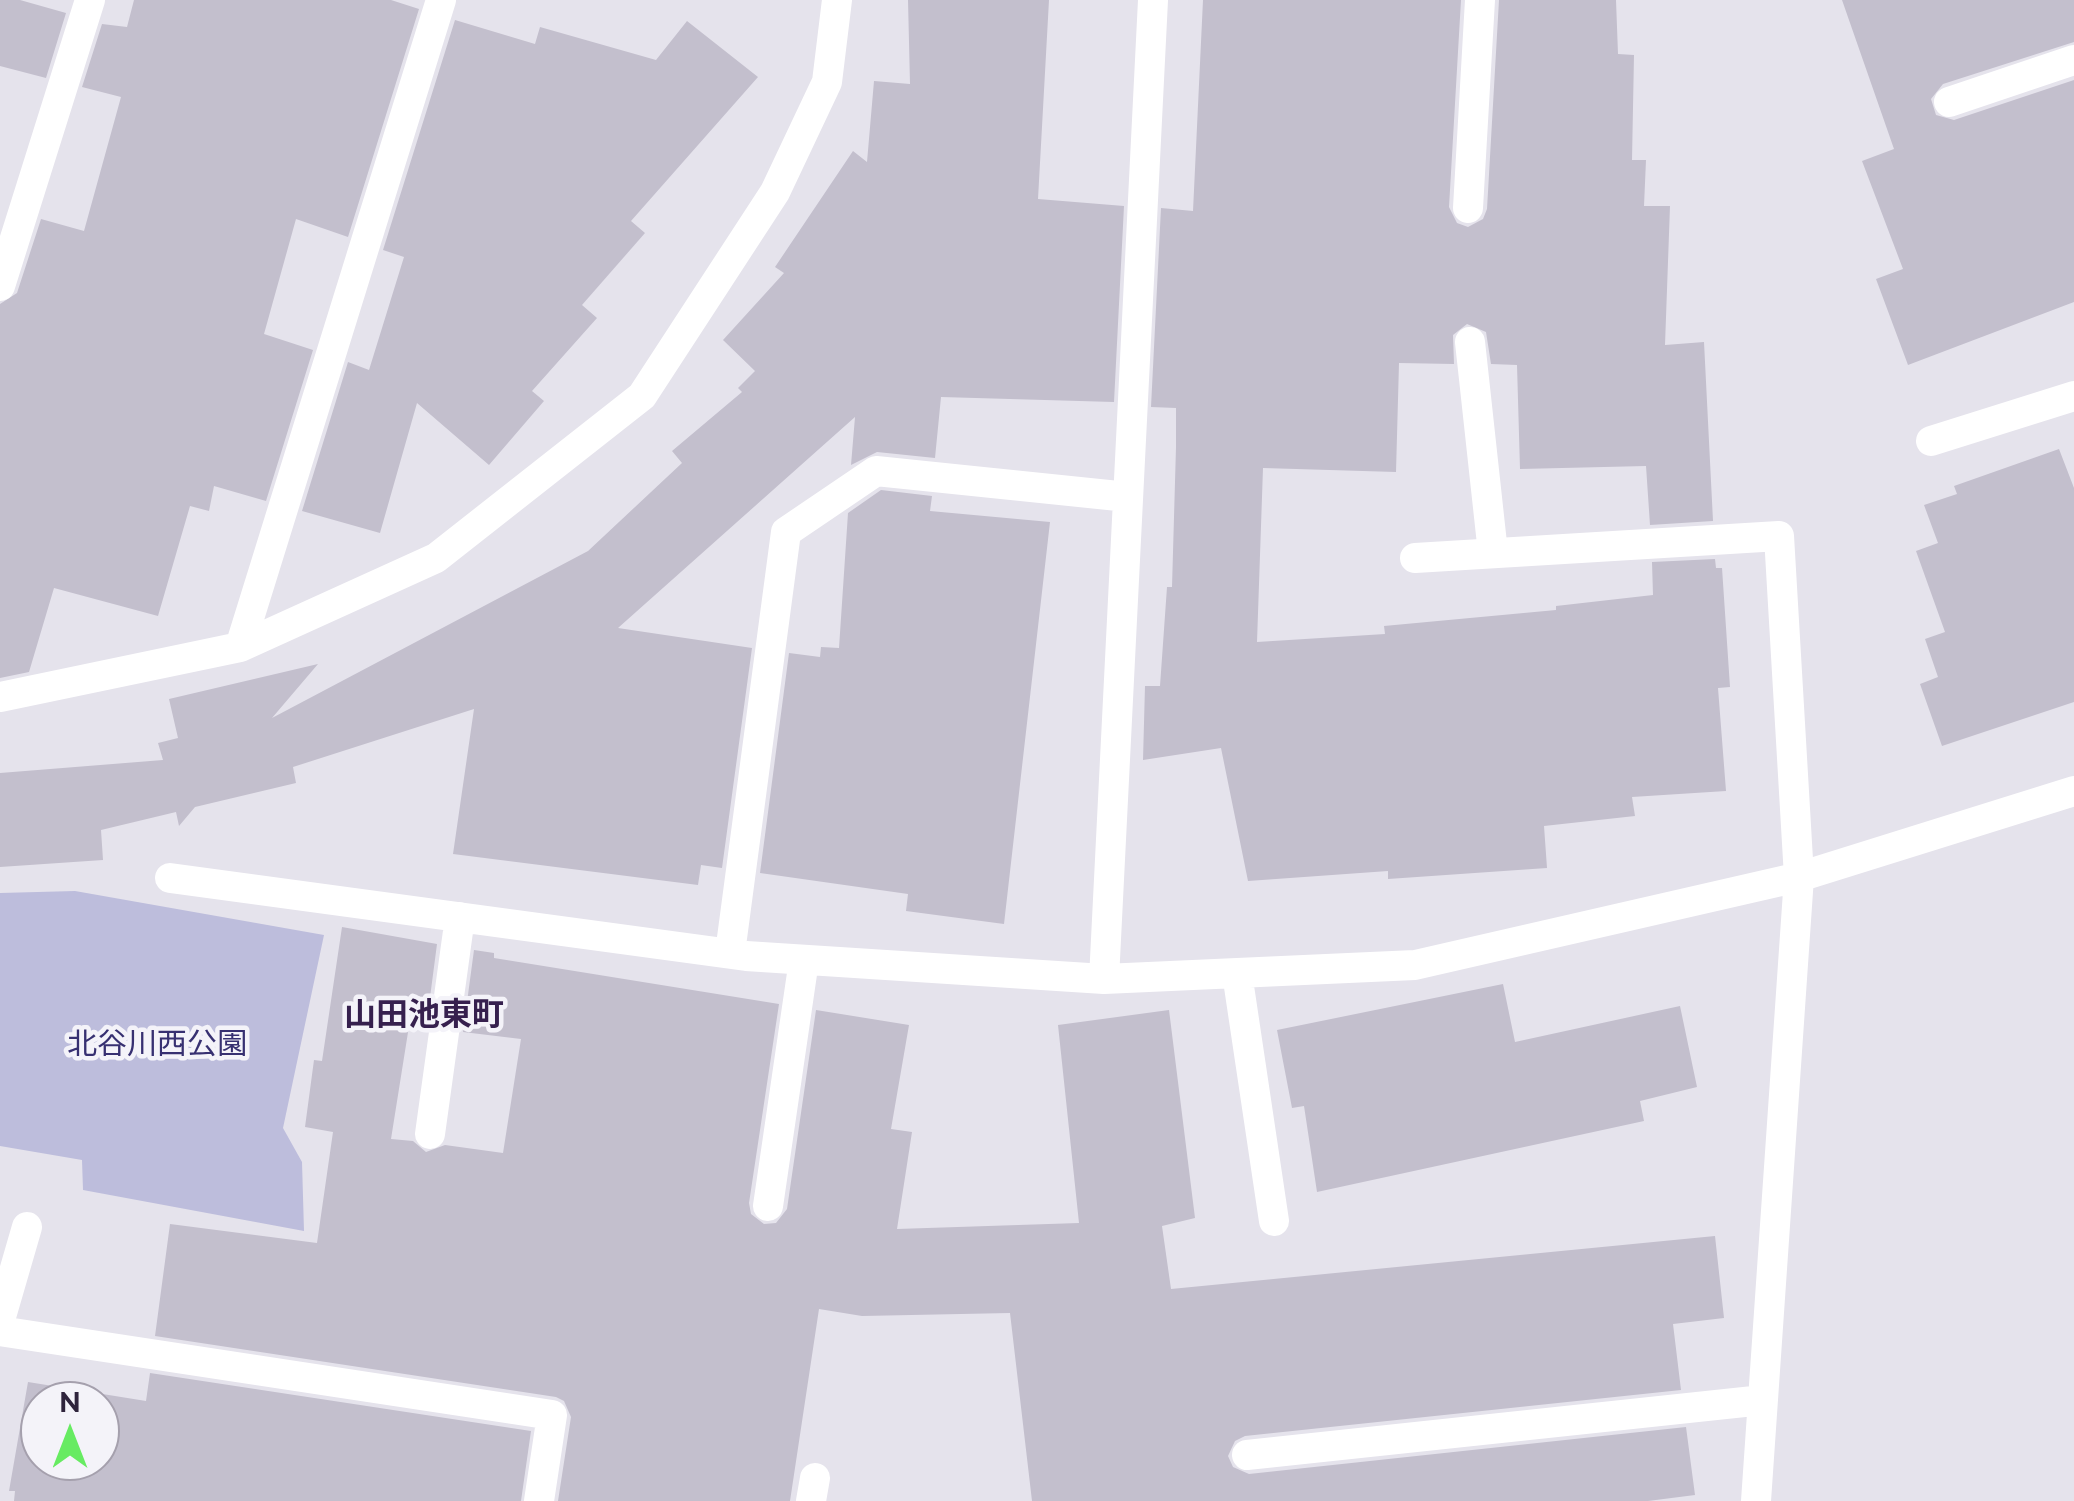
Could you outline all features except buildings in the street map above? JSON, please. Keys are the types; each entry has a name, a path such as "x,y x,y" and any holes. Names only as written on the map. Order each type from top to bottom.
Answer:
{"street":[{"path":"0,286 90,0"},
{"path":"240,647 441,0"},
{"path":"0,697 240,647 436,558 642,396 775,192 827,82 836,0"},
{"path":"1104,980 1153,0"},
{"path":"1468,208 1480,0"},
{"path":"1950,102 2074,60"},
{"path":"1470,342 1492,553"},
{"path":"1931,442 2074,396"},
{"path":"730,954 786,532 876,471 1128,497"},
{"path":"1415,558 1779,536 1799,876 1756,1501"},
{"path":"170,878 730,954 1104,980 1415,964 1799,876 2074,790"},
{"path":"430,1134 460,918"},
{"path":"768,1206 804,960"},
{"path":"1237,973 1274,1221"},
{"path":"0,1320 26,1228"},
{"path":"0,1331 552,1414 539,1501"},
{"path":"1247,1456 1764,1400"}],"green space":[{"name":"北谷川西公園","path":"75,891 324,935 283,1128 302,1162 304,1231 83,1190 82,1160 0,1146 0,893"}],"district":[{"name":"山田池東町","path":"424,1015"}]}
